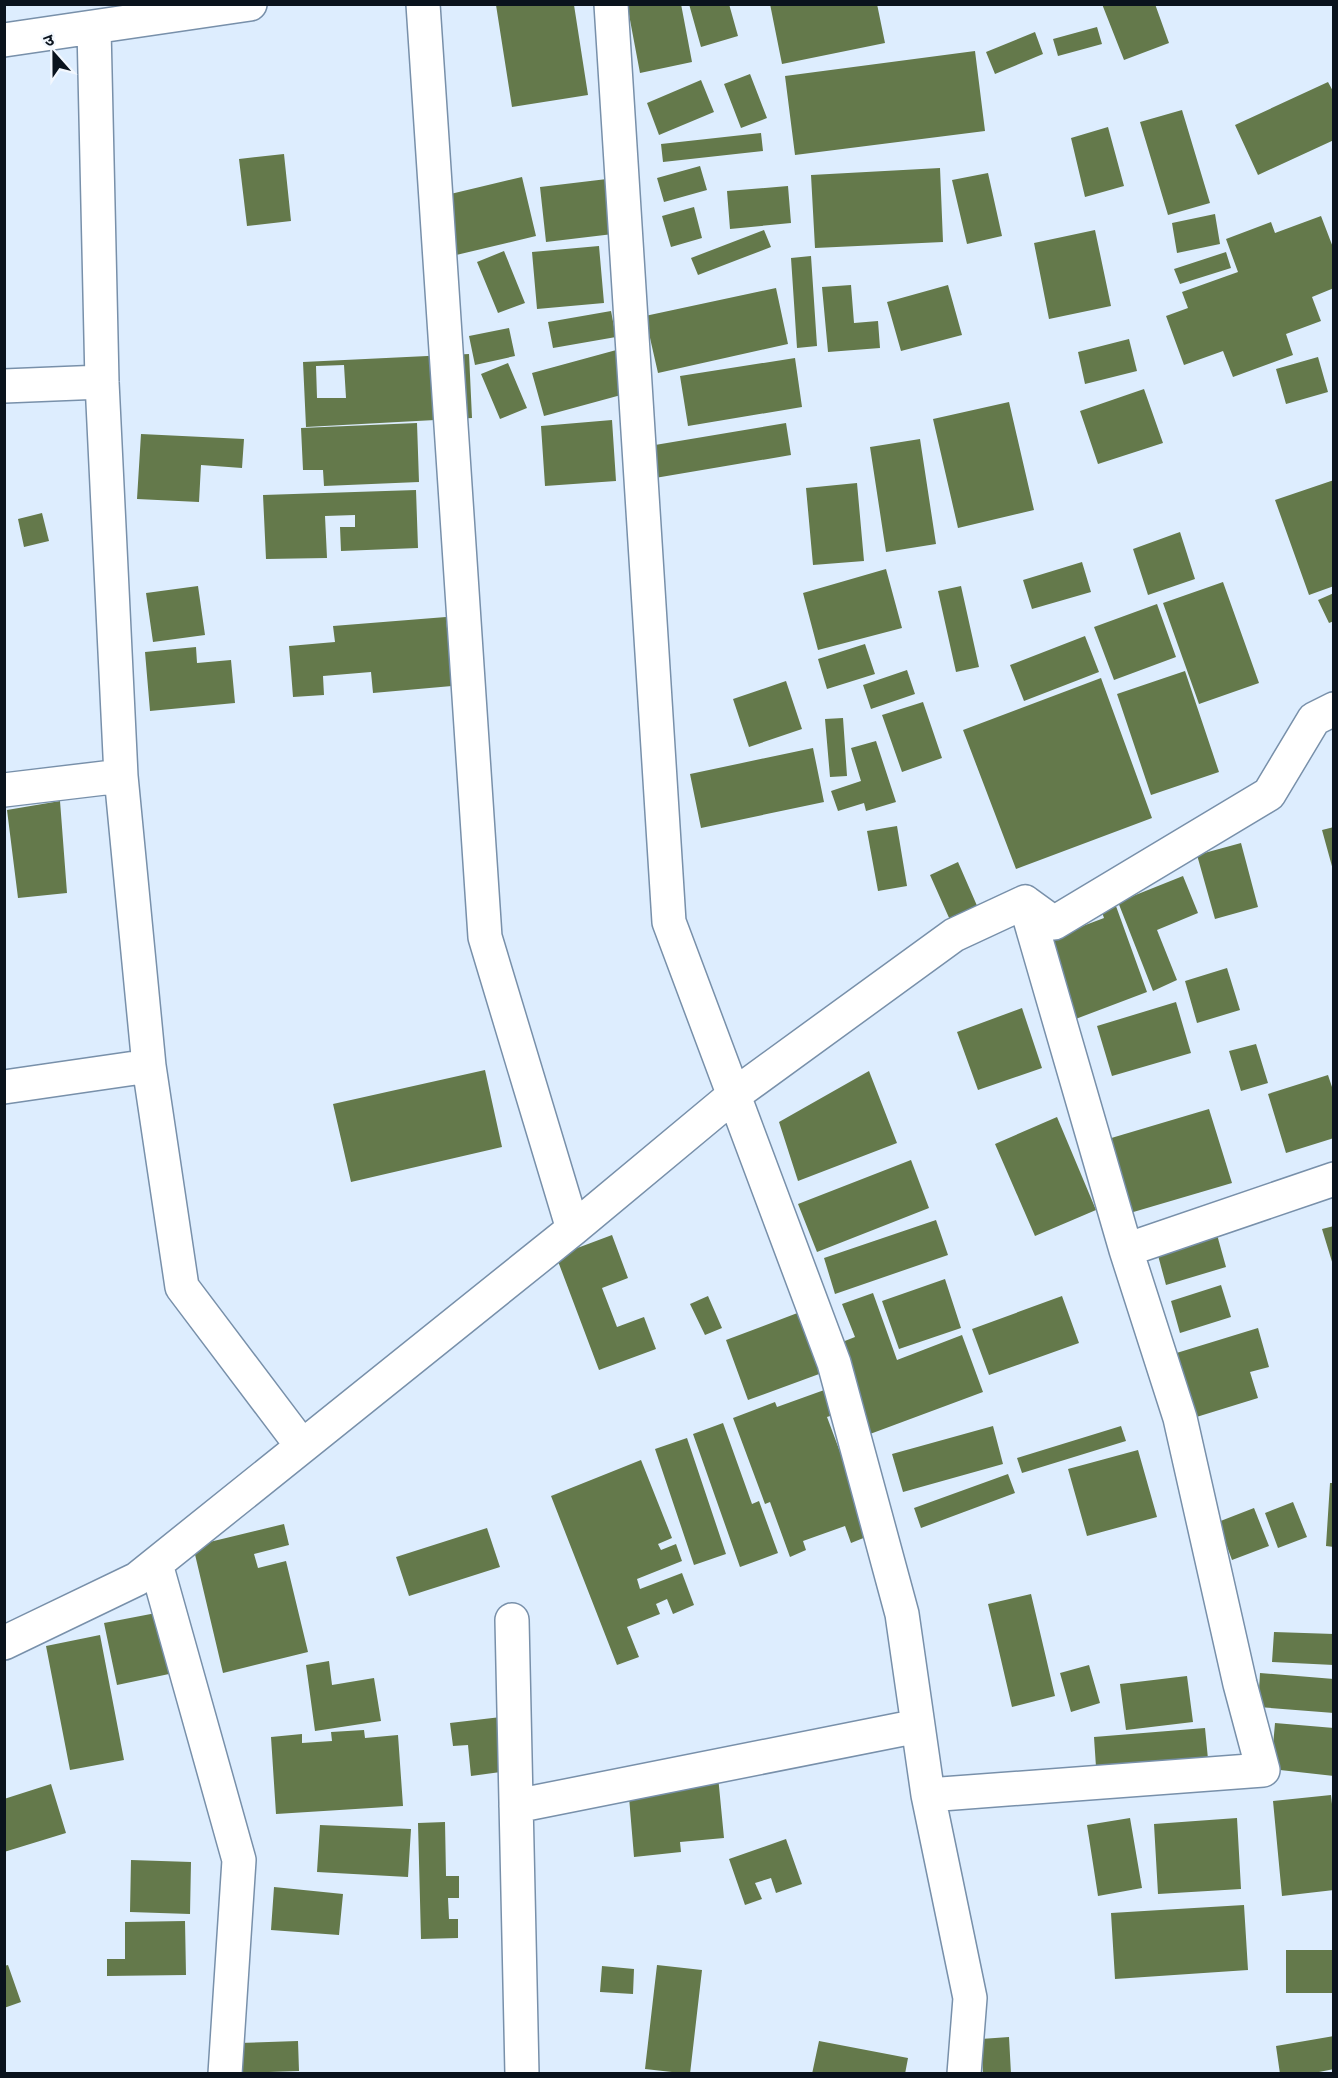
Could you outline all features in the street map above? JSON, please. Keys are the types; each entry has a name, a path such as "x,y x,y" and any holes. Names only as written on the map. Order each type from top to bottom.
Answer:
{"street":[{"path":"4,40 250,4"},
{"path":"423,4 485,937 573,1229"},
{"path":"611,4 669,922 834,1363 902,1614 928,1795 970,1998 964,2073"},
{"path":"94,28 102,382 121,776 149,1066 182,1287 303,1446"},
{"path":"4,386 102,382"},
{"path":"1024,902 1054,923 1269,794 1314,719 1334,709"},
{"path":"4,790 121,776"},
{"path":"4,1643 137,1579 573,1229 734,1095 954,935 1024,902"},
{"path":"928,1795 1263,1770 1240,1684 1180,1418 1126,1250 1024,902"},
{"path":"4,1087 149,1066"},
{"path":"1126,1250 1334,1179"},
{"path":"156,1564 239,1860 225,2073"},
{"path":"512,1620 522,2073"},
{"path":"516,1806 918,1726"}],"building":[{"path":"627,4 681,4 692,62 640,73"},
{"path":"689,4 729,4 738,36 701,47"},
{"path":"770,4 877,4 885,43 782,64"},
{"path":"1102,4 1155,4 1169,43 1124,60"},
{"path":"496,5 574,5 588,95 512,107"},
{"path":"1097,27 1102,44 1058,56 1053,39"},
{"path":"1035,32 1043,54 995,74 986,52"},
{"path":"975,51 985,131 795,155 785,76"},
{"path":"750,74 767,118 741,128 724,84"},
{"path":"701,80 714,112 659,135 647,103"},
{"path":"1328,82 1334,93 1334,140 1258,175 1235,125"},
{"path":"1182,110 1210,203 1168,215 1140,122"},
{"path":"1108,127 1124,186 1085,197 1071,138"},
{"path":"761,133 763,151 663,162 661,144"},
{"path":"284,154 291,221 247,226 239,159"},
{"path":"700,166 707,190 664,202 657,178"},
{"path":"940,168 943,242 815,248 811,175"},
{"path":"988,173 1002,236 967,244 952,180"},
{"path":"522,177 536,236 452,256 438,197"},
{"path":"607,179 613,234 546,242 540,187"},
{"path":"788,186 791,223 730,229 727,191"},
{"path":"694,207 702,238 671,247 662,216"},
{"path":"1215,214 1220,244 1177,253 1172,223"},
{"path":"1321,216 1334,250 1334,288 1312,297 1321,321 1286,334 1293,355 1233,377 1223,351 1184,365 1166,316 1188,308 1182,292 1238,272 1226,239 1271,222 1275,233"},
{"path":"764,230 771,247 698,275 691,258"},
{"path":"1095,230 1111,306 1049,319 1034,243"},
{"path":"599,246 604,303 537,309 532,252"},
{"path":"504,251 525,303 498,313 477,262"},
{"path":"1226,252 1231,268 1180,284 1174,269"},
{"path":"811,256 817,346 797,348 791,258"},
{"path":"851,285 854,323 878,321 880,348 828,352 822,287"},
{"path":"948,285 962,335 901,351 887,302"},
{"path":"776,288 788,344 658,373 645,316"},
{"path":"611,311 616,337 553,348 548,322"},
{"path":"509,328 515,356 475,365 469,336"},
{"path":"1129,339 1137,371 1085,384 1078,352"},
{"path":"620,349 632,392 544,416 532,373"},
{"path":"469,354 472,418 306,427 303,362","holes":["344,365 346,398 317,398 316,366"]},
{"path":"1318,357 1328,392 1286,404 1276,369"},
{"path":"795,358 802,407 688,426 680,376"},
{"path":"508,363 527,408 500,419 481,374"},
{"path":"1144,389 1163,443 1098,464 1080,411"},
{"path":"1009,402 1034,510 958,528 933,419"},
{"path":"612,420 616,481 545,486 541,426"},
{"path":"417,423 419,482 324,486 323,470 303,470 301,428"},
{"path":"786,423 791,455 655,478 649,446"},
{"path":"141,434 244,439 242,468 201,465 199,502 137,499"},
{"path":"920,439 936,544 886,552 870,447"},
{"path":"1334,480 1334,586 1309,595 1275,500"},
{"path":"857,483 864,561 813,565 806,488"},
{"path":"416,490 418,548 341,551 340,527 355,527 355,515 325,516 327,558 266,559 263,495"},
{"path":"42,513 49,541 24,547 18,519"},
{"path":"1180,532 1195,579 1148,595 1133,549"},
{"path":"1082,562 1091,592 1032,609 1023,580"},
{"path":"886,569 902,628 818,650 803,593"},
{"path":"1223,582 1259,683 1199,704 1163,603"},
{"path":"198,586 205,635 153,642 146,593"},
{"path":"961,586 979,667 956,672 938,591"},
{"path":"1334,593 1334,621 1329,623 1318,600"},
{"path":"1157,604 1176,657 1114,680 1094,627"},
{"path":"446,617 452,686 373,693 371,672 323,676 324,695 293,697 289,646 335,642 333,626"},
{"path":"1085,636 1099,672 1024,701 1010,665"},
{"path":"865,644 875,674 827,689 818,659"},
{"path":"196,647 197,663 231,660 235,703 150,711 145,652"},
{"path":"907,670 915,694 871,709 863,685"},
{"path":"1185,671 1219,772 1151,795 1117,694"},
{"path":"1101,678 1152,818 1016,869 963,730"},
{"path":"786,681 802,729 749,747 733,699"},
{"path":"923,702 942,758 902,772 882,715"},
{"path":"843,718 847,776 830,777 825,719"},
{"path":"876,741 896,802 866,811 864,803 838,811 831,791 861,781 851,748"},
{"path":"813,748 824,802 701,828 690,774"},
{"path":"60,801 67,893 18,898 7,810"},
{"path":"897,826 907,886 878,891 867,831"},
{"path":"1334,827 1334,870 1333,870 1322,830"},
{"path":"1241,843 1258,907 1215,919 1197,855"},
{"path":"958,862 978,908 950,920 930,875"},
{"path":"1183,876 1198,913 1157,930 1177,980 1153,991 1118,902"},
{"path":"1112,895 1147,992 1073,1020 1043,941 1104,918 1098,901"},
{"path":"1227,968 1240,1010 1197,1023 1185,981"},
{"path":"1176,1002 1191,1053 1112,1076 1097,1026"},
{"path":"1022,1008 1042,1068 978,1090 957,1032"},
{"path":"1256,1044 1268,1083 1241,1091 1229,1051"},
{"path":"485,1070 502,1147 351,1182 333,1104"},
{"path":"869,1071 897,1143 798,1181 779,1122"},
{"path":"1328,1075 1334,1093 1334,1138 1286,1153 1268,1094"},
{"path":"1209,1109 1232,1183 1130,1213 1108,1139"},
{"path":"1057,1117 1096,1210 1035,1236 995,1144"},
{"path":"911,1160 929,1208 817,1252 798,1204"},
{"path":"936,1220 948,1255 835,1294 824,1258"},
{"path":"1334,1226 1334,1265 1333,1265 1322,1229"},
{"path":"1216,1231 1226,1267 1166,1285 1156,1248"},
{"path":"612,1235 628,1278 602,1288 617,1327 644,1317 656,1349 599,1370 556,1256"},
{"path":"945,1279 961,1328 899,1349 882,1301"},
{"path":"1221,1285 1231,1317 1180,1333 1171,1301"},
{"path":"873,1293 897,1360 962,1335 983,1392 870,1434 837,1344 855,1337 842,1304"},
{"path":"708,1296 722,1328 705,1335 690,1304"},
{"path":"1062,1296 1079,1343 989,1375 972,1329"},
{"path":"808,1309 830,1370 748,1400 726,1340"},
{"path":"1258,1328 1269,1367 1250,1372 1258,1398 1190,1419 1170,1355"},
{"path":"827,1389 836,1414 827,1417 871,1535 851,1543 845,1526 803,1541 806,1550 790,1557 770,1502 765,1504 733,1418 775,1402 777,1407"},
{"path":"723,1423 752,1504 759,1501 778,1553 740,1567 693,1434"},
{"path":"993,1426 1003,1464 903,1492 892,1454"},
{"path":"1121,1426 1126,1441 1022,1473 1017,1458"},
{"path":"687,1438 726,1554 694,1565 655,1449"},
{"path":"1138,1450 1157,1517 1087,1536 1068,1469"},
{"path":"641,1460 672,1538 658,1544 661,1550 676,1544 682,1561 637,1579 640,1589 682,1573 694,1605 673,1614 667,1599 656,1604 660,1614 627,1627 639,1657 617,1665 551,1496"},
{"path":"1008,1474 1015,1493 921,1528 914,1508"},
{"path":"1330,1483 1334,1483 1334,1547 1326,1546"},
{"path":"1293,1502 1307,1537 1278,1548 1265,1513"},
{"path":"1254,1508 1269,1546 1232,1560 1218,1522"},
{"path":"284,1524 289,1545 254,1554 258,1568 286,1561 308,1652 223,1673 193,1546"},
{"path":"487,1528 500,1567 409,1596 396,1557"},
{"path":"1031,1594 1055,1696 1012,1707 988,1604"},
{"path":"156,1613 169,1674 117,1685 104,1623"},
{"path":"1274,1632 1334,1634 1334,1665 1272,1662"},
{"path":"100,1635 124,1760 70,1770 46,1646"},
{"path":"329,1661 332,1685 374,1678 381,1721 315,1731 306,1665"},
{"path":"1089,1665 1100,1703 1071,1712 1060,1673"},
{"path":"1260,1673 1334,1679 1334,1713 1258,1707"},
{"path":"1187,1676 1193,1722 1126,1730 1120,1684"},
{"path":"501,1717 508,1771 471,1776 468,1745 453,1746 450,1723"},
{"path":"1275,1723 1334,1728 1334,1776 1271,1769"},
{"path":"1205,1728 1208,1759 1096,1767 1094,1737"},
{"path":"364,1730 365,1738 398,1735 403,1806 276,1814 271,1737 302,1734 302,1743 332,1741 331,1732"},
{"path":"718,1776 724,1838 680,1842 681,1852 634,1857 628,1785"},
{"path":"51,1784 66,1833 4,1852 4,1799"},
{"path":"1331,1795 1334,1822 1334,1890 1282,1896 1273,1801"},
{"path":"1130,1818 1142,1888 1098,1896 1087,1825"},
{"path":"1237,1818 1241,1889 1158,1894 1154,1824"},
{"path":"445,1822 446,1876 459,1876 459,1898 448,1898 449,1919 458,1919 458,1938 421,1939 418,1823"},
{"path":"320,1825 411,1829 408,1877 317,1872"},
{"path":"786,1839 802,1884 776,1893 771,1878 755,1883 762,1899 745,1905 729,1859"},
{"path":"131,1860 191,1862 190,1914 130,1912"},
{"path":"274,1887 343,1894 339,1935 271,1930"},
{"path":"1244,1905 1248,1970 1115,1979 1111,1913"},
{"path":"185,1921 186,1975 107,1976 107,1959 125,1959 125,1922"},
{"path":"1286,1950 1334,1950 1334,1993 1286,1993"},
{"path":"8,1965 21,2002 4,2008 4,1966"},
{"path":"657,1965 702,1970 690,2074 645,2069"},
{"path":"602,1966 634,1969 633,1994 600,1992"},
{"path":"1334,2036 1334,2069 1309,2074 1280,2074 1276,2046"},
{"path":"1009,2037 1011,2074 983,2074 981,2039"},
{"path":"298,2041 299,2071 239,2073 238,2043"},
{"path":"819,2041 908,2058 905,2074 812,2074"}]}
